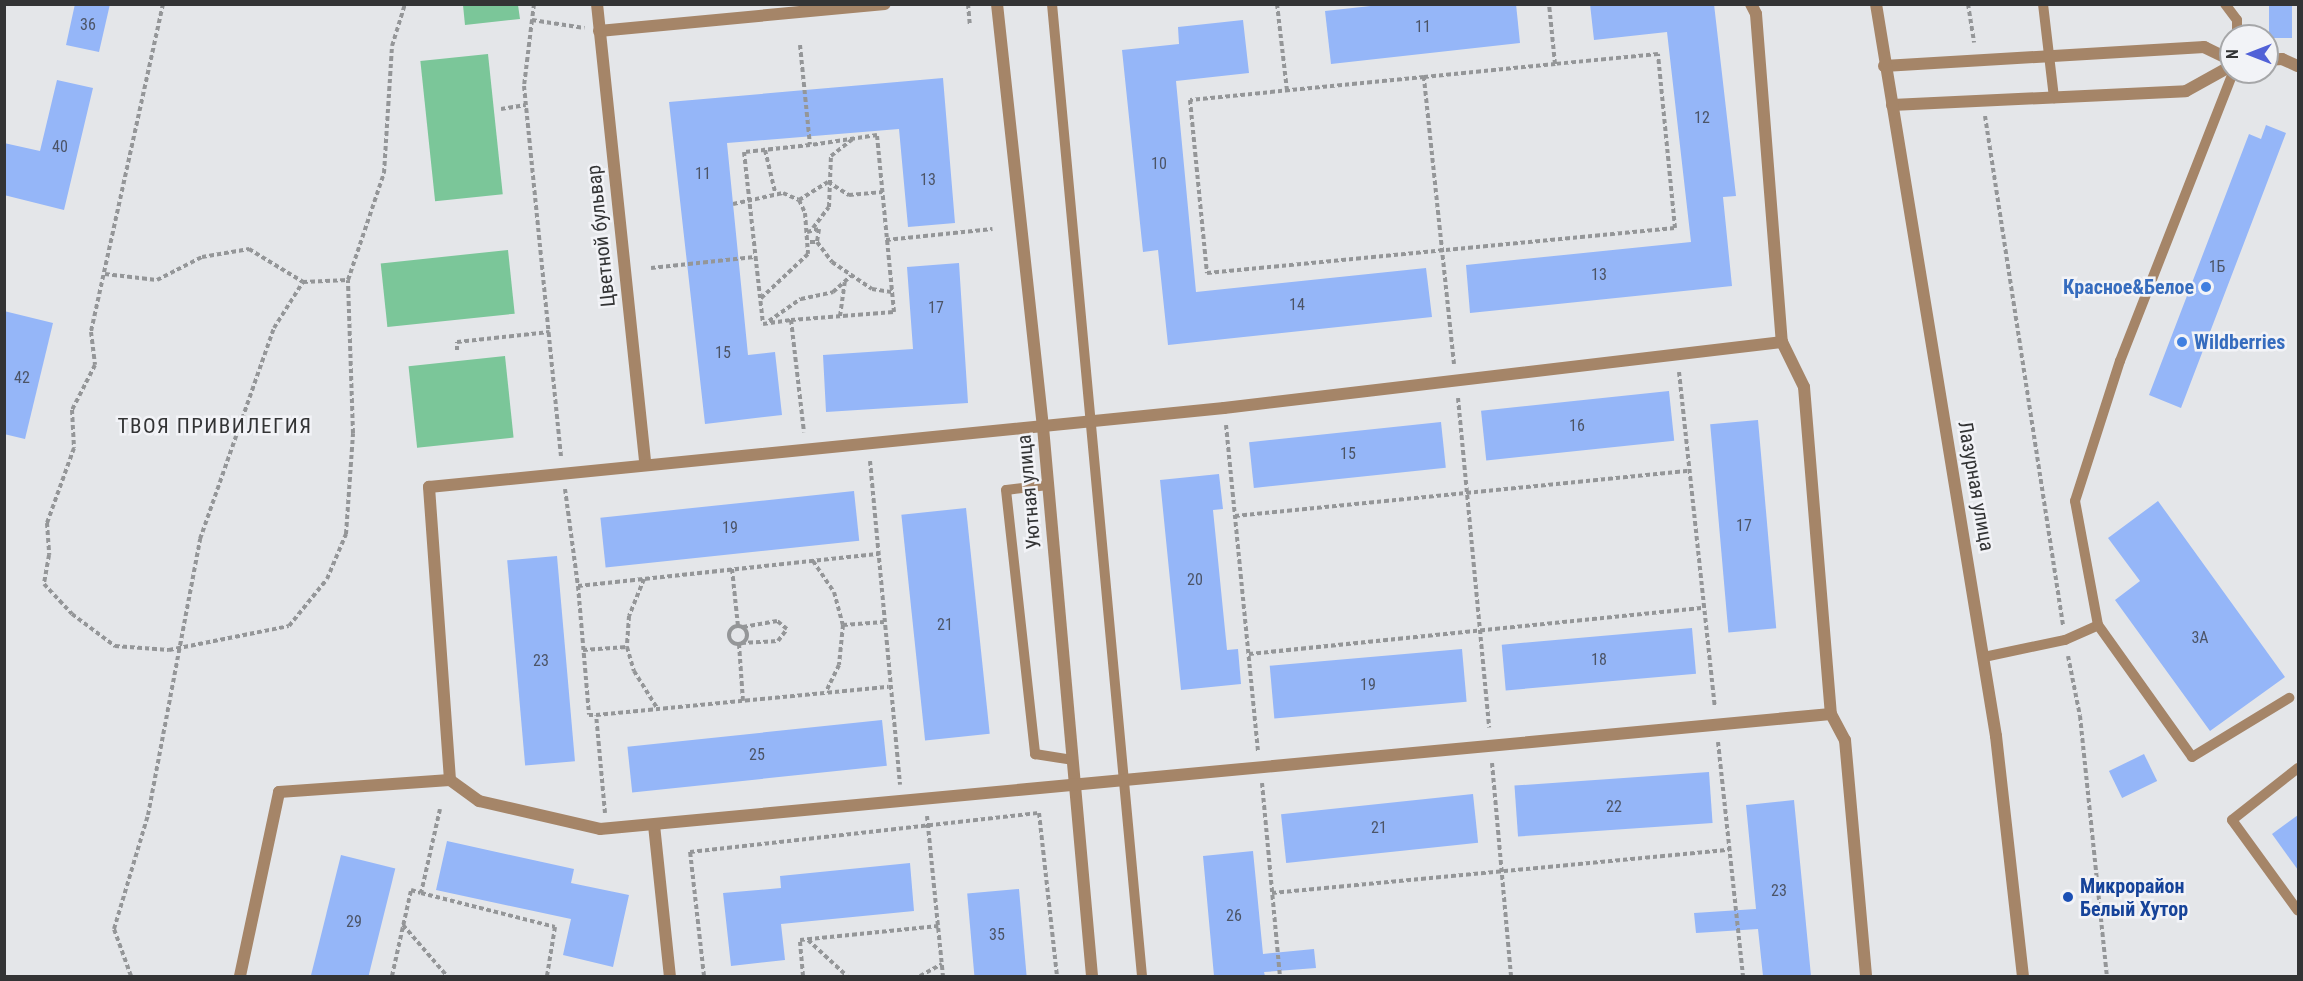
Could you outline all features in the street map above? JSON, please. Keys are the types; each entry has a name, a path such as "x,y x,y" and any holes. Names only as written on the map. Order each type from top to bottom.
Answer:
{"street":[{"name":"Цветной бульвар","path":"597,4 645,464"},
{"path":"599,31 885,4"},
{"name":"Уютная улица","path":"997,4 1043,427 1072,785 1092,976"},
{"path":"1751,4 1756,14 1782,342 1804,387 1831,714 1845,740 1866,976"},
{"name":"Лазурная улица","path":"1876,4 1884,66 1984,657 2023,976"},
{"path":"1884,66 2050,54 2204,47 2219,54"},
{"path":"2279,59 2298,66"},
{"path":"1892,105 2186,91 2219,73"},
{"path":"450,780 429,487 1224,408 1782,342"},
{"path":"240,976 279,792 450,780 479,801 607,828 1072,785 1124,783 1831,714"},
{"path":"654,825 670,976"}],"lane":[{"path":"1052,4 1142,976"},
{"path":"2043,4 2054,98"},
{"path":"2225,4 2236,24"},
{"path":"2228,84 2120,361 2075,501 2098,625 2192,757 2289,698"},
{"path":"1048,485 1006,490 1035,754 1071,760"},
{"path":"1984,657 2065,640 2098,625"},
{"path":"2298,768 2232,820 2298,911"}],"path":[{"path":"163,4 91,332 95,365 72,410 74,448 47,523 50,555 44,584 72,614 116,646 180,648 289,626 327,579 346,534 351,455 348,279 384,173 392,46 405,4"},
{"path":"534,4 526,105 561,453"},
{"path":"968,4 970,26"},
{"path":"1277,4 1287,91"},
{"path":"1549,4 1555,64"},
{"path":"1968,4 1977,59"},
{"path":"532,20 599,31"},
{"path":"800,45 810,145"},
{"path":"1658,54 1675,228 1207,273 1190,100 1424,77 1658,54"},
{"path":"1424,77 1467,493 1511,976"},
{"path":"1983,101 2065,640 2080,716 2107,976"},
{"path":"501,109 526,105"},
{"path":"877,135 894,312 765,323 754,257 744,152 877,135"},
{"path":"807,232 813,228 829,207 828,182 831,156 854,138"},
{"path":"765,150 775,192"},
{"path":"828,182 849,195 882,192"},
{"path":"799,200 828,182"},
{"path":"733,204 749,202 775,192 799,200"},
{"path":"760,299 807,257 810,242 799,200"},
{"path":"813,228 821,232 817,242"},
{"path":"886,240 992,229"},
{"path":"810,242 817,242 851,276 872,289 892,291"},
{"path":"105,273 157,280 202,257 249,249 303,282 348,279"},
{"path":"651,268 754,257"},
{"path":"765,323 801,299 832,292 851,276"},
{"path":"131,976 114,929 148,815 200,539 274,328 303,282"},
{"path":"840,316 845,282"},
{"path":"791,320 804,436"},
{"path":"457,350 458,342 549,332"},
{"path":"1677,355 1743,976"},
{"path":"1224,408 1280,976"},
{"path":"868,444 889,687 902,801"},
{"path":"1235,516 1689,471"},
{"path":"562,472 578,586 589,715 889,687"},
{"path":"578,586 879,554"},
{"path":"813,561 834,592 843,625 839,664 825,693"},
{"path":"732,570 740,627 747,635 740,644 743,701"},
{"path":"644,579 629,616 627,647 634,671 658,709"},
{"path":"1249,654 1704,608"},
{"path":"777,621 788,629 778,641 740,644 729,636 740,627 777,621"},
{"path":"843,625 884,622"},
{"path":"584,650 627,647"},
{"path":"596,715 607,828"},
{"path":"925,799 943,976"},
{"path":"421,893 440,808"},
{"path":"704,976 690,852 1039,813 1057,976"},
{"path":"1272,893 1730,850"},
{"path":"392,976 411,890 555,927 548,976"},
{"path":"403,925 447,976"},
{"path":"802,976 800,940 938,926"},
{"path":"808,939 847,976"},
{"path":"920,976 942,964"}],"green space":[{"path":"463,5 518,5 520,19 465,25"},
{"path":"488,54 503,194 435,201 420,61"},
{"path":"508,250 515,314 387,327 381,263"},
{"path":"505,356 514,438 417,448 409,366"}],"building":[{"path":"75,4 110,4 99,52 66,45"},
{"path":"1389,4 1516,4 1520,43 1331,64 1325,11"},
{"path":"1590,4 1714,4 1736,196 1723,197 1732,286 1470,313 1466,265 1691,242 1667,32 1594,40"},
{"path":"2269,4 2292,4 2292,38 2279,38 2279,24 2269,24"},
{"path":"1243,20 1249,73 1176,81 1196,292 1426,268 1432,317 1168,345 1158,250 1143,252 1122,50 1179,44 1178,27"},
{"path":"943,78 955,223 908,227 899,129 727,143 748,355 775,352 782,415 705,424 669,102"},
{"path":"57,80 93,88 64,210 4,195 4,143 40,151"},
{"path":"2266,125 2286,133 2181,408 2149,395 2249,134 2261,139"},
{"path":"959,263 968,403 826,412 823,355 913,349 907,267"},
{"path":"4,311 53,323 25,439 4,434"},
{"path":"1669,391 1674,441 1486,460 1481,411"},
{"path":"1758,420 1776,628 1728,632 1710,424"},
{"path":"1441,422 1446,468 1254,488 1249,442"},
{"path":"1219,474 1223,509 1213,510 1227,650 1238,649 1241,684 1181,690 1160,480"},
{"path":"854,491 859,541 606,567 600,518"},
{"path":"2158,501 2285,677 2210,731 2115,600 2140,581 2108,538"},
{"path":"966,508 990,734 925,741 901,515"},
{"path":"557,556 575,761 525,766 507,560"},
{"path":"1692,628 1696,674 1506,690 1502,645"},
{"path":"1462,649 1467,702 1274,719 1270,666"},
{"path":"882,720 887,766 632,793 627,747"},
{"path":"2144,754 2157,781 2122,798 2109,771"},
{"path":"1709,772 1713,823 1518,836 1514,786"},
{"path":"1473,794 1478,843 1286,863 1281,814"},
{"path":"1794,800 1811,976 1763,976 1758,929 1696,933 1694,913 1756,909 1746,805"},
{"path":"2298,815 2298,870 2272,834"},
{"path":"447,841 574,869 571,883 629,895 613,967 563,955 571,919 436,890"},
{"path":"1253,851 1263,954 1314,949 1316,968 1264,972 1265,976 1214,976 1203,856"},
{"path":"341,855 395,869 369,976 311,975"},
{"path":"910,863 914,911 781,924 785,960 731,966 723,893 781,888 780,876"},
{"path":"1019,889 1027,976 974,976 967,894"}],"place":[{"name":"Красное&Белое","path":"2206,287"},
{"name":"Wildberries","path":"2182,342"},
{"name":"Микрорайон Белый Хутор","path":"2068,897"}],"district":[{"name":"ТВОЯ ПРИВИЛЕГИЯ","path":"215,426"}]}
